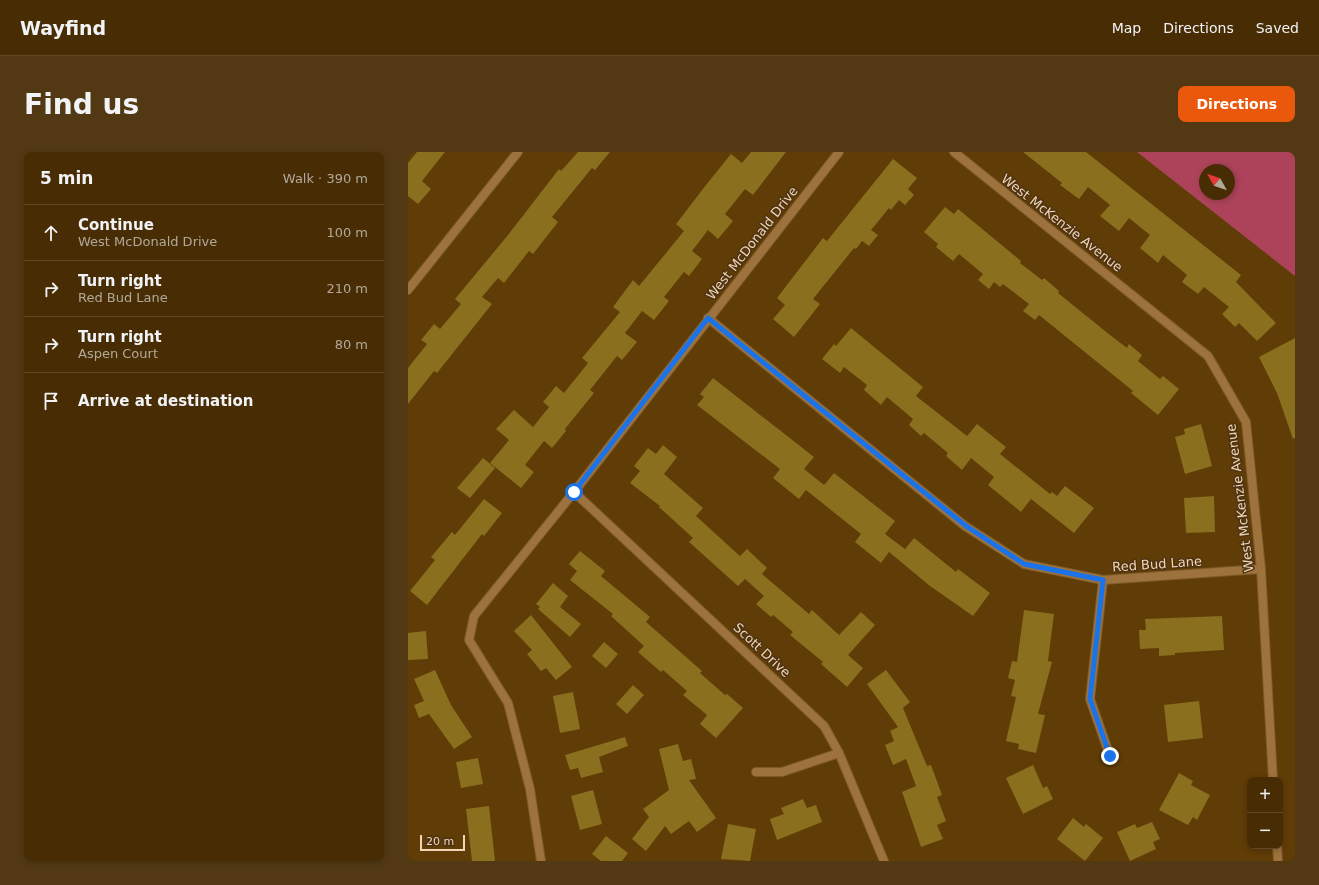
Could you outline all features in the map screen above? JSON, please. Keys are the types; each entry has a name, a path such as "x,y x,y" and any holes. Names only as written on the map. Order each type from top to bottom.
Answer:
{"street":[{"path":"408,290 518,152"},
{"name":"West McDonald Drive","path":"541,861 530,789 508,702 469,640 474,616 574,492 708,318 839,152"},
{"name":"West McKenzie Avenue","path":"954,152 1208,356 1246,422 1261,569 1273,777"},
{"name":"Red Bud Lane","path":"708,318 966,526 1024,564 1103,580 1261,569"},
{"name":"Scott Drive","path":"574,492 824,726 839,753 884,861"},
{"path":"1103,580 1090,699 1110,756"},
{"path":"756,772 782,772 839,753"},
{"path":"1277,849 1278,861"}],"shaded area":[{"path":"1137,152 1295,152 1295,276"}],"building":[{"path":"417,152 445,152 422,181 431,189 418,204 408,196 408,163"},
{"path":"578,152 610,152 595,170 592,168 552,217 558,222 533,254 529,251 504,283 498,278 482,297 492,304 437,373 434,371 408,404 408,368 427,344 421,340 434,324 440,329 461,304 455,299 508,235 559,169 561,171"},
{"path":"751,152 786,152 753,195 745,189 725,214 733,221 718,239 708,230 692,251 702,259 689,276 684,272 664,297 669,301 654,320 642,311 625,333 637,342 622,360 617,356 590,390 594,393 552,448 544,441 525,465 534,472 521,488 490,463 509,440 496,429 514,410 533,427 549,407 543,402 556,386 564,393 588,363 582,358 620,312 613,307 633,280 639,286 684,231 676,224 706,185 731,154 742,163"},
{"path":"1023,152 1086,152 1241,275 1236,282 1276,323 1257,341 1239,323 1235,327 1222,314 1229,307 1204,287 1198,294 1182,282 1187,275 1163,255 1158,263 1140,248 1150,235 1129,218 1119,231 1100,216 1110,205 1088,187 1079,199 1060,185 1062,183"},
{"path":"893,159 917,178 908,189 914,195 905,205 899,200 891,210 889,208 871,230 878,235 869,246 862,241 856,249 854,248 813,299 820,304 794,337 773,319 785,305 777,298 823,238 827,241"},
{"path":"945,207 954,214 958,209 1021,261 1020,263 1042,280 1044,278 1059,291 1058,293 1110,335 1127,348 1129,344 1142,355 1138,361 1160,379 1163,376 1179,389 1158,415 1131,393 1133,391 1039,315 1035,320 1023,311 1029,304 1003,284 1000,287 994,282 989,289 978,280 983,274 959,254 953,261 936,247 938,244 924,232"},
{"path":"851,328 923,387 916,396 967,436 977,424 1006,447 1000,454 1050,494 1052,492 1057,496 1065,486 1094,508 1074,533 1031,499 1021,512 988,485 994,477 971,458 962,470 946,456 948,453 924,433 921,436 909,425 913,419 887,397 881,405 864,390 867,385 844,367 840,373 822,359 834,344 836,346"},
{"path":"1295,338 1295,438 1293,439 1277,393 1259,357"},
{"path":"713,378 814,457 804,469 824,485 834,473 895,521 885,534 905,549 914,538 956,572 958,569 990,593 973,616 930,586 889,552 881,563 855,542 861,534 806,490 799,499 773,478 780,469 697,405 704,397 700,394"},
{"path":"1201,424 1212,466 1185,474 1175,437 1185,434 1184,429"},
{"path":"663,445 677,457 664,474 703,508 696,516 740,556 747,549 767,568 762,574 809,614 812,610 839,635 861,612 875,625 848,655 863,668 847,687 821,664 823,662 790,635 793,632 773,615 771,617 756,604 764,596 745,579 738,586 689,542 693,538 659,507 660,506 630,483 640,471 634,466 648,448 656,454"},
{"path":"483,458 495,468 470,498 457,488"},
{"path":"1214,496 1215,532 1186,533 1184,498"},
{"path":"484,499 502,513 484,536 482,534 427,605 410,591 435,560 431,557 452,532 455,535"},
{"path":"580,551 605,571 601,576 650,617 646,622 702,671 700,673 725,695 727,694 743,708 716,738 700,724 707,715 683,695 687,691 663,670 661,672 638,652 644,646 611,616 613,614 570,580 577,571 569,564"},
{"path":"553,583 568,596 560,607 581,624 570,637 538,609 540,607 536,604"},
{"path":"1024,610 1054,614 1048,661 1052,662 1038,714 1045,715 1036,753 1018,749 1019,744 1006,741 1016,697 1011,696 1015,680 1008,678 1012,661 1017,662"},
{"path":"531,615 572,667 556,680 546,668 541,671 527,654 532,650 514,631"},
{"path":"1222,616 1224,650 1175,653 1175,655 1159,656 1159,648 1140,649 1139,630 1146,630 1145,619"},
{"path":"426,631 428,659 408,660 408,633"},
{"path":"604,642 618,654 606,668 592,656"},
{"path":"435,670 451,705 472,737 454,749 429,714 419,718 414,705 424,701 414,679"},
{"path":"886,670 910,702 903,708 927,766 931,765 942,795 937,797 946,821 937,825 943,839 921,847 902,792 916,786 906,759 893,765 885,745 894,741 890,731 898,727 867,684"},
{"path":"633,685 644,695 627,714 616,704"},
{"path":"573,692 580,729 560,733 553,696"},
{"path":"1199,701 1203,738 1168,742 1164,705"},
{"path":"625,737 628,746 599,757 603,772 581,778 578,768 570,770 565,755"},
{"path":"678,744 683,761 691,759 696,779 689,780 716,818 697,832 689,821 671,834 665,826 646,851 632,839 649,817 643,809 669,790 659,749"},
{"path":"478,758 483,784 461,788 456,762"},
{"path":"1033,765 1043,788 1047,786 1053,799 1023,814 1006,778"},
{"path":"1179,773 1193,781 1191,785 1210,795 1197,820 1193,817 1188,825 1159,810"},
{"path":"593,790 602,824 580,830 571,796"},
{"path":"803,799 807,808 816,805 822,822 777,840 770,819 784,814 781,808"},
{"path":"489,806 495,861 472,861 466,809"},
{"path":"1073,818 1084,827 1086,824 1103,838 1085,861 1057,839"},
{"path":"1152,822 1160,839 1153,842 1156,849 1130,861 1117,832 1135,824 1137,828"},
{"path":"728,824 756,829 750,861 721,859"},
{"path":"606,836 628,853 622,861 601,861 592,854"}],"route":[{"path":"574,492 708,318 966,526 1024,564 1103,580 1090,699 1110,756"}]}
